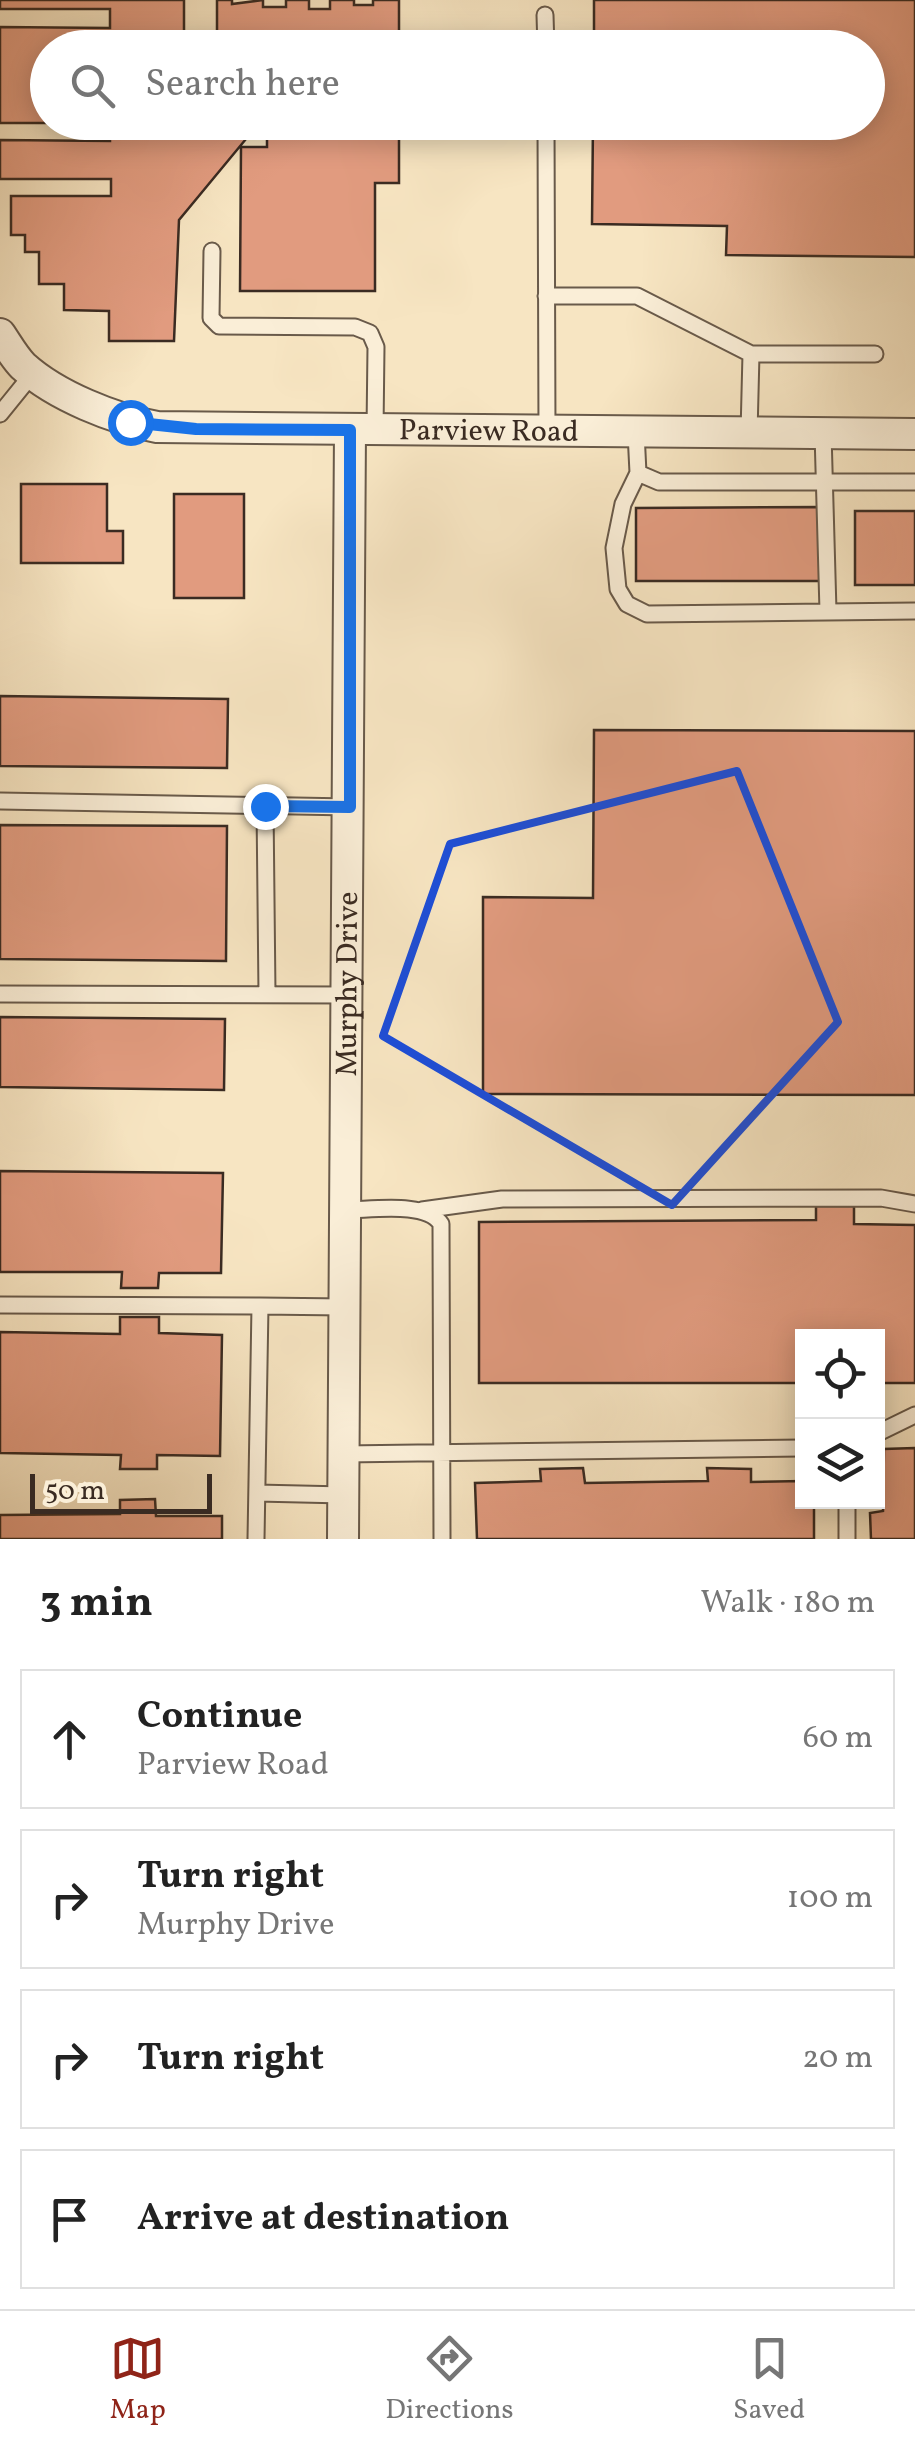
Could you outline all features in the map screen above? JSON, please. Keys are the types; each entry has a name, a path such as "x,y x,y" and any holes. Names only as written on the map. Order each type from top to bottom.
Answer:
{"street":[{"path":"0,334 27,367"},
{"name":"Parview Road","path":"27,367 102,412 143,424 196,429 915,434"},
{"name":"Murphy Drive","path":"343,1539 350,807 363,430"}],"lane":[{"path":"546,15 546,30"},
{"path":"546,140 547,431"},
{"path":"212,251 211,318 219,326 356,327 370,333 376,347 363,430"},
{"path":"546,296 637,296 751,354 875,354"},
{"path":"749,433 751,354"},
{"path":"0,414 27,367"},
{"path":"636,432 638,474 622,504 614,548 618,589 628,604 647,614 915,610"},
{"path":"823,433 828,612"},
{"path":"638,474 659,482 915,482"},
{"path":"0,801 350,807"},
{"path":"265,806 266,994"},
{"path":"0,994 348,995"},
{"path":"346,1210 422,1210 502,1199 881,1198 915,1204"},
{"path":"422,1210 436,1215 441,1224 442,1539"},
{"path":"0,1305 345,1307"},
{"path":"256,1539 260,1306"},
{"path":"885,1429 915,1414"},
{"path":"344,1454 795,1448"},
{"path":"257,1493 344,1495"},
{"path":"847,1509 848,1539"}],"highlighted area":[{"path":"737,771 838,1022 672,1205 383,1036 450,844"}],"building":[{"path":"0,0 184,0 184,30 30,30 30,123 0,123 0,27 110,28 110,9 0,9"},
{"path":"217,0 232,0 232,4 263,0 263,7 286,7 286,0 309,0 309,9 330,9 330,0 373,5 373,0 399,0 399,30 217,30"},
{"path":"594,0 915,0 915,257 726,255 727,226 592,224 593,140 885,140 885,30 594,30"},
{"path":"0,140 245,140 179,220 174,341 109,341 109,311 64,310 64,284 39,284 39,252 25,252 25,235 11,235 11,196 111,196 111,179 0,179"},
{"path":"267,140 399,140 399,183 375,183 375,291 240,291 241,147 267,147"},
{"path":"21,484 107,484 107,531 123,531 123,563 21,563"},
{"path":"174,494 244,494 244,598 174,598"},
{"path":"821,507 821,581 636,581 636,508"},
{"path":"855,511 915,511 915,585 855,585"},
{"path":"0,696 228,699 227,768 0,766"},
{"path":"594,730 915,731 915,1095 483,1094 483,897 593,898"},
{"path":"0,825 227,826 226,961 0,959"},
{"path":"0,1017 225,1019 224,1090 0,1087"},
{"path":"0,1171 223,1173 221,1273 159,1273 158,1288 121,1288 122,1272 0,1272"},
{"path":"816,1206 854,1206 854,1224 915,1225 915,1383 885,1383 885,1329 795,1329 795,1383 479,1383 479,1222 816,1220"},
{"path":"120,1317 159,1317 159,1333 222,1335 220,1456 157,1455 157,1469 120,1469 121,1455 0,1453 0,1332 120,1334"},
{"path":"915,1448 915,1539 871,1539 870,1513 885,1509 885,1449"},
{"path":"583,1468 585,1483 708,1481 707,1468 751,1469 751,1482 795,1481 795,1509 814,1509 814,1539 477,1539 475,1483 541,1481 540,1469"},
{"path":"155,1499 156,1516 222,1516 222,1539 0,1539 0,1515 120,1514 120,1500"}],"route":[{"path":"130,422 196,429 350,430 350,807 265,806"}]}
